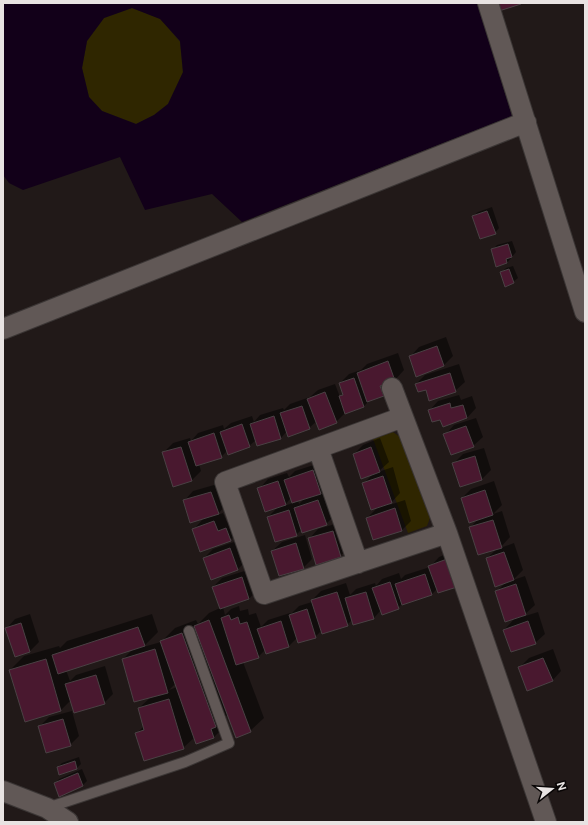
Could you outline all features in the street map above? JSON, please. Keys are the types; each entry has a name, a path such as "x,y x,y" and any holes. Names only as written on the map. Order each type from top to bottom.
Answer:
{"street":[{"path":"488,3 585,312"},
{"path":"3,330 526,122"},
{"path":"392,388 446,533 546,822"},
{"path":"403,417 225,482 264,594 446,533"},
{"path":"318,448 358,563"},
{"path":"3,791 47,808 68,822"}],"lane":[{"path":"47,808 185,762 229,743 189,631"}],"shaded area":[{"path":"3,3 477,3 512,116 242,222 212,194 145,210 120,157 23,190 9,183 3,175","holes":["132,8 160,19 180,41 183,72 168,104 154,115 136,124 102,111 89,97 82,68 87,41 104,18"]},
{"path":"132,8 161,19 180,42 183,73 168,104 154,115 136,124 102,111 89,97 82,68 87,41 104,18"},
{"path":"393,432 400,437 430,518 427,526 408,533 373,439"}],"building":[{"path":"496,3 520,3 521,4 499,11"},
{"path":"487,211 496,234 480,239 472,216"},
{"path":"508,244 512,257 506,259 507,263 496,267 491,249"},
{"path":"509,269 514,283 505,287 500,272"},
{"path":"437,346 444,366 416,377 409,356"},
{"path":"388,361 395,381 380,386 384,396 367,402 357,373"},
{"path":"450,373 456,392 429,401 426,390 418,392 415,384"},
{"path":"354,378 364,407 345,414 339,396 343,395 339,383"},
{"path":"325,392 337,423 319,430 307,399"},
{"path":"450,403 451,408 463,405 467,418 443,427 440,420 432,422 428,410"},
{"path":"302,406 310,429 288,437 280,413"},
{"path":"274,416 281,439 257,446 250,424"},
{"path":"242,424 250,447 228,455 220,432"},
{"path":"466,426 474,447 451,455 443,434"},
{"path":"214,433 222,458 196,466 188,442"},
{"path":"181,447 192,481 173,487 162,452"},
{"path":"371,447 380,472 361,479 353,454"},
{"path":"475,456 482,480 460,487 452,463"},
{"path":"313,470 321,494 292,503 284,480"},
{"path":"383,476 392,503 371,510 362,483"},
{"path":"278,481 286,505 265,512 257,488"},
{"path":"485,490 493,515 469,523 461,498"},
{"path":"211,492 219,514 190,523 183,500"},
{"path":"318,500 327,525 302,533 294,508"},
{"path":"395,508 402,531 373,540 366,518"},
{"path":"289,510 297,536 275,542 267,517"},
{"path":"493,520 502,548 478,555 469,527"},
{"path":"214,521 218,531 226,528 231,541 200,552 192,529"},
{"path":"333,531 341,557 316,565 308,538"},
{"path":"296,543 304,569 279,576 271,551"},
{"path":"230,548 238,570 211,580 203,558"},
{"path":"504,552 514,580 495,587 486,558"},
{"path":"447,559 457,587 438,593 428,566"},
{"path":"425,574 432,595 402,605 395,584"},
{"path":"242,577 249,599 220,609 212,587"},
{"path":"390,582 399,609 382,615 372,588"},
{"path":"516,584 526,615 505,622 495,591"},
{"path":"337,592 348,626 322,634 311,600"},
{"path":"366,592 374,619 353,625 345,598"},
{"path":"307,609 316,638 298,643 289,615"},
{"path":"229,615 231,620 238,617 240,624 247,622 259,658 236,665 221,618"},
{"path":"209,620 251,732 236,738 194,626"},
{"path":"281,621 289,647 266,654 257,629"},
{"path":"528,621 536,644 511,652 503,630"},
{"path":"21,623 30,652 15,657 5,628"},
{"path":"138,627 145,646 58,674 52,655"},
{"path":"182,633 216,727 211,729 214,738 196,744 160,641"},
{"path":"155,649 168,693 134,702 122,659"},
{"path":"543,658 553,681 527,691 518,667"},
{"path":"46,659 61,711 25,722 9,670"},
{"path":"96,675 105,704 74,713 65,684"},
{"path":"169,699 184,749 144,761 135,733 144,730 138,708"},
{"path":"63,719 71,746 46,753 38,726"},
{"path":"75,761 77,769 59,775 57,767"},
{"path":"78,773 83,786 59,797 54,783"}]}
